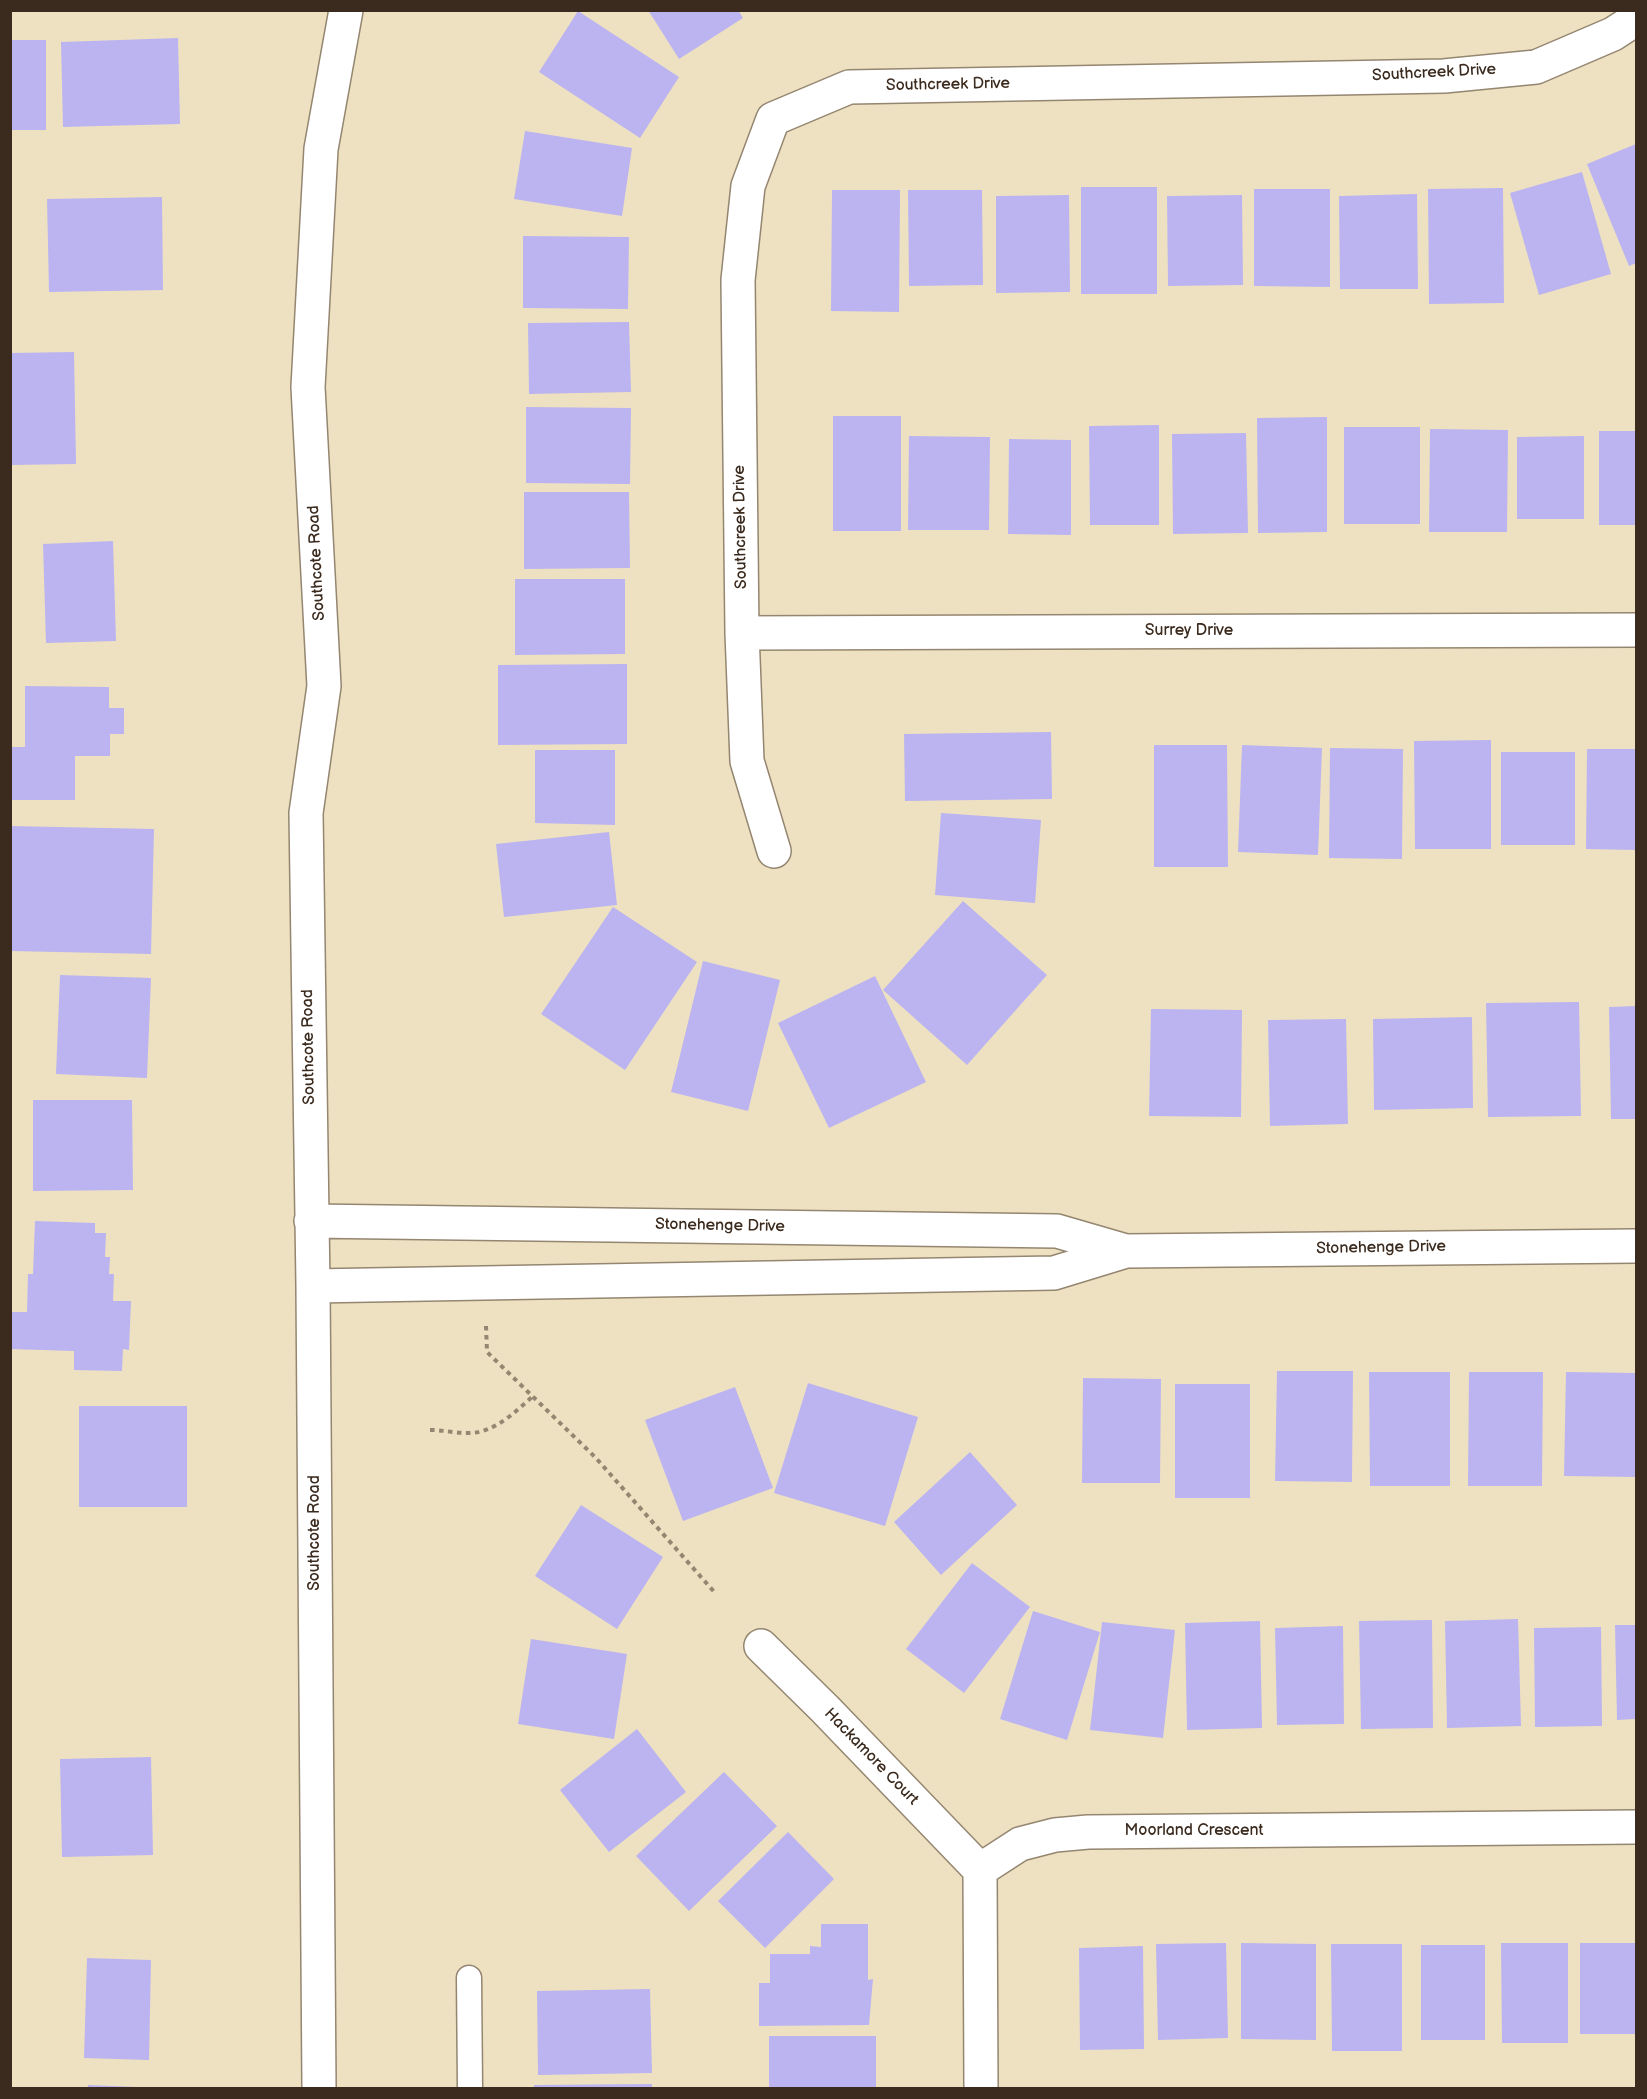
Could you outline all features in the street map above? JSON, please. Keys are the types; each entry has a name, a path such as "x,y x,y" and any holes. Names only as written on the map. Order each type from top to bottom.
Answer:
{"street":[{"name":"Southcote Road","path":"319,2088 313,1286 306,813 324,686 308,387 321,148 346,10"},
{"name":"Southcreek Drive","path":"774,851 747,760 742,633 738,280 748,186 773,119 849,87 1444,76 1536,67 1612,34 1636,19"},
{"name":"Surrey Drive","path":"742,633 1636,630"},
{"name":"Stonehenge Drive","path":"311,1221 1057,1231 1126,1251"},
{"name":"Stonehenge Drive","path":"313,1286 1054,1273 1126,1251 1636,1246"},
{"name":"Hackamore Court","path":"761,1646 980,1870"},
{"name":"Moorland Crescent","path":"980,1870 1020,1844 1055,1835 1088,1832 1636,1827"},
{"path":"980,1870 981,2088"}],"lane":[{"path":"469,1978 470,2088"}],"path":[{"path":"486,1326 487,1352 596,1458 716,1594"},
{"path":"430,1430 469,1434 488,1429 509,1418 532,1397"}],"building":[{"path":"648,10 738,10 743,18 679,59"},
{"path":"578,11 679,77 640,138 539,72"},
{"path":"178,38 180,124 63,127 61,42"},
{"path":"10,40 46,40 46,130 10,130"},
{"path":"525,131 632,148 622,216 514,199"},
{"path":"1636,144 1636,263 1629,266 1587,164"},
{"path":"1582,172 1611,274 1539,295 1510,193"},
{"path":"1081,187 1157,187 1157,294 1081,294"},
{"path":"1503,188 1504,303 1429,304 1428,189"},
{"path":"1254,189 1330,189 1330,287 1254,286"},
{"path":"832,190 900,190 899,312 831,311"},
{"path":"908,190 982,190 983,285 909,286"},
{"path":"1417,194 1418,289 1340,289 1339,196"},
{"path":"1069,195 1070,292 996,293 996,196"},
{"path":"1242,195 1243,285 1168,286 1167,196"},
{"path":"162,197 163,290 49,292 47,199"},
{"path":"523,236 629,237 628,309 523,308"},
{"path":"629,322 631,392 529,394 528,323"},
{"path":"74,352 76,464 10,465 10,353"},
{"path":"526,407 631,408 630,484 526,483"},
{"path":"833,416 901,416 901,531 833,531"},
{"path":"1327,417 1327,532 1258,533 1257,418"},
{"path":"1159,425 1159,525 1090,525 1089,426"},
{"path":"1344,427 1420,427 1420,524 1344,524"},
{"path":"1430,429 1508,430 1507,532 1429,532"},
{"path":"1599,431 1636,431 1636,525 1599,525"},
{"path":"1246,433 1248,533 1173,534 1172,434"},
{"path":"909,436 990,437 989,530 908,530"},
{"path":"1584,436 1584,519 1517,519 1517,437"},
{"path":"1009,439 1071,440 1071,535 1008,534"},
{"path":"524,492 629,492 630,568 524,569"},
{"path":"113,541 116,641 46,643 43,544"},
{"path":"515,579 625,579 625,654 515,655"},
{"path":"627,664 627,744 498,745 498,665"},
{"path":"25,686 109,687 109,708 124,708 124,734 110,734 110,756 75,756 75,800 10,800 10,747 25,747"},
{"path":"1051,732 1052,799 905,801 904,734"},
{"path":"1491,740 1491,849 1415,849 1414,741"},
{"path":"1154,745 1227,745 1228,867 1154,867"},
{"path":"1242,745 1322,748 1318,855 1238,852"},
{"path":"1330,748 1403,749 1402,859 1329,858"},
{"path":"1587,749 1636,749 1636,850 1586,849"},
{"path":"535,750 615,750 615,825 535,823"},
{"path":"1501,752 1575,752 1575,845 1501,845"},
{"path":"941,813 1041,820 1035,903 935,895"},
{"path":"10,826 154,829 151,954 10,951"},
{"path":"609,832 617,905 504,917 496,844"},
{"path":"963,901 1047,975 967,1065 883,990"},
{"path":"613,907 697,962 625,1070 541,1014"},
{"path":"703,961 780,980 748,1111 671,1092"},
{"path":"60,975 151,978 147,1078 56,1074"},
{"path":"875,976 926,1082 829,1128 778,1023"},
{"path":"1579,1002 1581,1116 1488,1117 1486,1003"},
{"path":"1636,1006 1636,1119 1611,1119 1609,1007"},
{"path":"1151,1009 1242,1010 1241,1117 1149,1116"},
{"path":"1472,1017 1473,1108 1374,1110 1373,1019"},
{"path":"1346,1019 1348,1124 1270,1126 1268,1020"},
{"path":"33,1100 132,1100 133,1190 33,1191"},
{"path":"35,1221 95,1223 95,1233 106,1233 105,1257 110,1257 109,1274 114,1274 113,1301 131,1301 129,1350 123,1349 122,1371 74,1370 74,1351 10,1349 11,1312 27,1312 28,1274 33,1274"},
{"path":"1277,1371 1353,1371 1352,1482 1275,1481"},
{"path":"1369,1372 1450,1372 1450,1486 1370,1486"},
{"path":"1469,1372 1543,1372 1542,1486 1468,1486"},
{"path":"1566,1372 1636,1373 1636,1477 1564,1476"},
{"path":"1083,1378 1161,1379 1160,1483 1082,1483"},
{"path":"808,1383 918,1417 885,1526 774,1493"},
{"path":"1175,1384 1250,1384 1250,1498 1175,1498"},
{"path":"735,1387 773,1488 683,1521 645,1420"},
{"path":"79,1406 187,1406 187,1507 79,1507"},
{"path":"970,1452 1017,1505 941,1575 894,1522"},
{"path":"581,1505 663,1557 617,1629 535,1576"},
{"path":"972,1563 1030,1607 964,1693 906,1649"},
{"path":"1033,1611 1100,1632 1067,1740 1000,1719"},
{"path":"1518,1619 1521,1726 1447,1728 1445,1621"},
{"path":"1432,1620 1433,1728 1361,1729 1359,1621"},
{"path":"1260,1621 1262,1728 1187,1730 1185,1623"},
{"path":"1102,1622 1175,1630 1163,1738 1090,1730"},
{"path":"1615,1625 1636,1625 1636,1719 1617,1720"},
{"path":"1343,1626 1344,1724 1277,1725 1275,1628"},
{"path":"1601,1627 1602,1726 1535,1727 1534,1628"},
{"path":"531,1639 627,1654 614,1739 518,1724"},
{"path":"637,1729 686,1792 609,1852 560,1790"},
{"path":"151,1757 153,1855 62,1857 60,1759"},
{"path":"724,1772 777,1826 689,1911 636,1856"},
{"path":"788,1832 834,1879 765,1948 718,1901"},
{"path":"821,1924 868,1924 868,1980 873,1979 869,2025 759,2026 759,1983 770,1983 770,1954 810,1954 810,1946 821,1947"},
{"path":"1226,1943 1228,2038 1158,2040 1156,1944"},
{"path":"1241,1943 1316,1944 1316,2040 1241,2039"},
{"path":"1501,1943 1568,1943 1568,2043 1502,2043"},
{"path":"1580,1943 1636,1943 1636,2034 1580,2034"},
{"path":"1331,1944 1402,1944 1402,2051 1332,2051"},
{"path":"1421,1945 1485,1945 1485,2040 1421,2040"},
{"path":"1143,1946 1144,2049 1080,2050 1079,1948"},
{"path":"87,1958 151,1960 149,2060 84,2058"},
{"path":"650,1989 652,2073 538,2075 537,1991"},
{"path":"769,2036 876,2036 876,2088 769,2088"},
{"path":"652,2084 652,2088 534,2088 534,2085"},
{"path":"88,2085 138,2087 138,2088 88,2088"}]}
